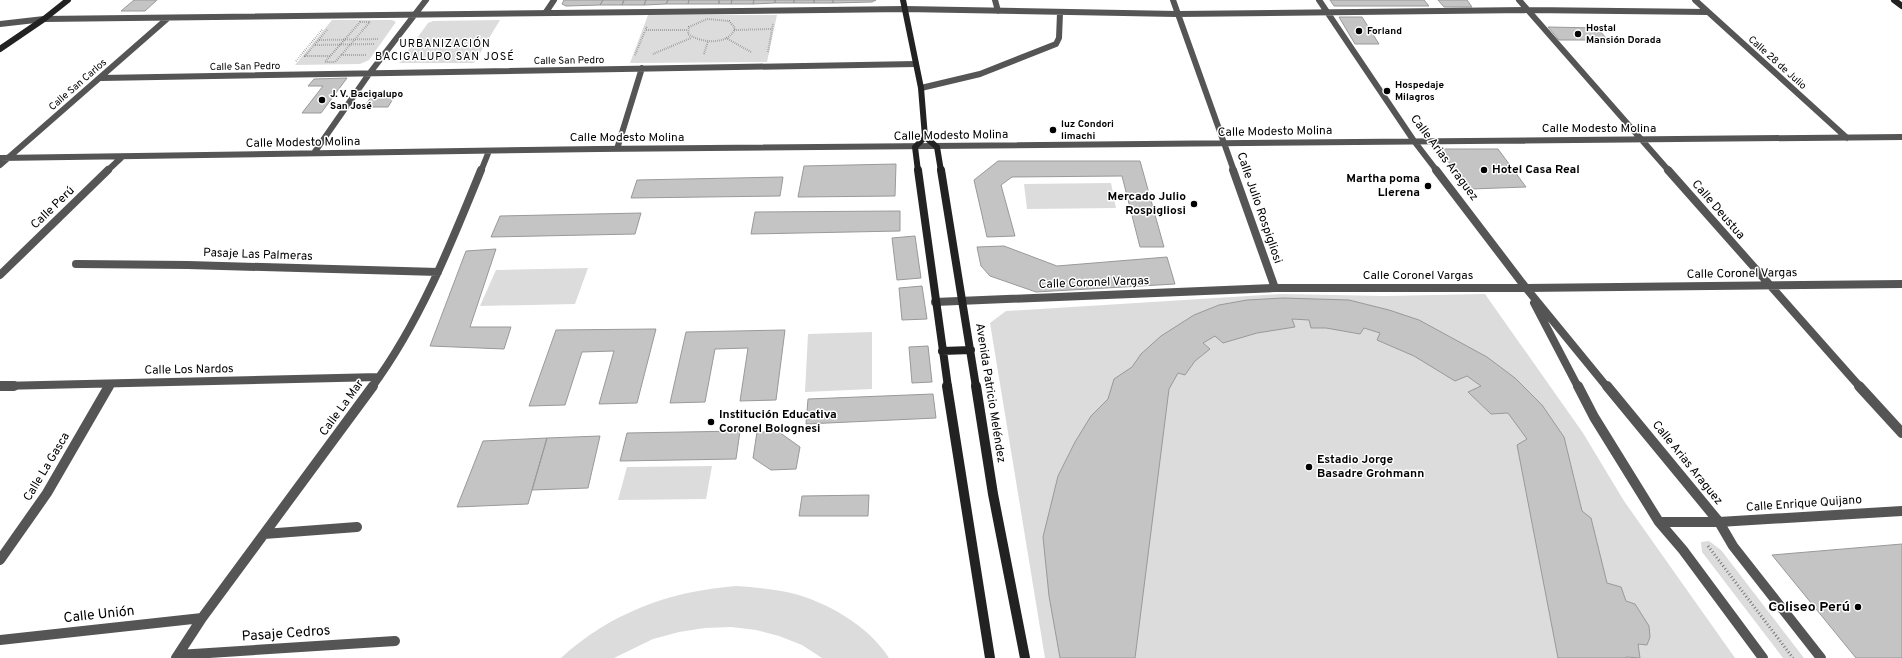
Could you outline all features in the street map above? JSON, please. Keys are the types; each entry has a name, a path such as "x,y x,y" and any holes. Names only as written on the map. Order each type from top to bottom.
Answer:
{"street":[{"path":"0,49 44,19 68,0"},
{"path":"314,153 369,74 426,0"},
{"path":"546,12 554,0"},
{"path":"903,0 921,88 925,137 937,147"},
{"path":"995,0 998,11"},
{"name":"Calle Julio Rospigliosi","path":"1173,0 1275,288"},
{"name":"Calle Arias Araguez","path":"1319,0 1414,141 1526,288 1719,522 1733,546 1821,658"},
{"name":"Calle Deustua","path":"1519,0 1770,286 1902,433"},
{"name":"Calle 28 de Julio","path":"1695,0 1847,138"},
{"path":"1894,0 1902,6"},
{"path":"0,24 44,19 417,13 905,9 1177,14 1325,11 1528,10 1708,12"},
{"path":"921,88 980,74 1056,44 1059,38 1060,13"},
{"name":"Calle San Carlos","path":"0,165 168,18"},
{"name":"Calle San Pedro","path":"101,78 916,64"},
{"path":"617,149 642,68"},
{"path":"925,137 915,147 942,351 990,658"},
{"name":"Calle Modesto Molina","path":"0,158 617,149 1902,137"},
{"name":"Avenida Patricio Meléndez","path":"937,147 971,350 993,494 1026,658"},
{"name":"Calle La Mar","path":"177,657 202,618 379,377 397,350 438,272 489,151"},
{"name":"Calle Perú","path":"0,275 122,157"},
{"name":"Pasaje Las Palmeras","path":"76,264 188,265 438,272"},
{"name":"Calle Coronel Vargas","path":"935,302 1275,288 1526,288 1902,284"},
{"name":"Calle Arias Araguez","path":"1526,288 1594,417 1659,522 1683,550 1763,658"},
{"path":"942,351 971,350"},
{"name":"Calle Los Nardos","path":"0,386 379,377"},
{"name":"Calle La Gasca","path":"0,560 47,493 110,384"},
{"name":"Calle Enrique Quijano","path":"1659,522 1719,522 1902,511"},
{"path":"264,534 357,527"},
{"name":"Calle Unión","path":"0,640 202,618"},
{"name":"Pasaje Cedros","path":"177,657 395,641"}],"path":[{"path":"285,76 334,15"},
{"path":"688,30 693,24 700,21 715,19 729,21 733,24 734,30"},
{"path":"360,22 370,22 355,40 335,62 325,62 360,22"},
{"path":"767,54 773,22"},
{"path":"364,29 372,29"},
{"path":"652,54 691,38 708,41 725,37 734,30 771,29"},
{"path":"328,30 305,56 331,56"},
{"path":"645,30 688,30"},
{"path":"688,30 688,34 691,38"},
{"path":"371,50 383,34"},
{"path":"725,37 753,53"},
{"path":"319,40 379,39"},
{"path":"704,55 708,41"},
{"path":"314,45 376,44"},
{"path":"341,55 367,55"},
{"path":"1708,546 1794,658"}],"shaded area":[{"path":"648,15 777,15 767,62 630,63"},
{"path":"332,20 392,20 396,22 369,60 360,64 295,65"},
{"path":"500,20 474,63 399,63 428,23 433,21"},
{"path":"1111,183 1116,208 1027,209 1024,184"},
{"path":"588,268 575,304 480,306 496,270"},
{"name":"Estadio Jorge Basadre Grohmann","path":"1281,294 1385,296 1485,294 1583,433 1624,501 1735,658 1045,658 990,323 1006,311"},
{"path":"872,332 872,389 805,392 808,334"},
{"path":"712,466 706,499 618,500 627,467"},
{"path":"1709,541 1721,550 1804,658 1783,658 1702,552 1701,542"},
{"path":"736,586 764,588 791,593 819,602 833,609 859,626 881,646 889,658 822,658 802,645 779,636 756,630 731,627 705,628 679,632 653,639 614,658 561,658 600,628 642,607 688,593"}],"building":[{"path":"134,0 157,0 145,11 121,11"},
{"path":"564,0 603,0 600,5 566,6 562,4"},
{"path":"603,0 624,0 622,5 600,5"},
{"path":"624,0 646,0 644,5 622,5"},
{"path":"646,0 668,0 666,4 644,5"},
{"path":"668,0 689,0 688,4 666,4"},
{"path":"689,0 719,0 719,4 688,4"},
{"path":"719,0 732,0 731,4 719,4"},
{"path":"732,0 754,0 753,4 731,4"},
{"path":"754,0 775,0 775,3 753,4"},
{"path":"775,0 794,0 794,3 775,3"},
{"path":"794,0 814,0 814,3 794,3"},
{"path":"814,0 833,0 833,3 814,3"},
{"path":"833,0 876,0 872,2 833,3"},
{"path":"1330,0 1424,0 1429,6 1334,6"},
{"path":"1438,0 1467,0 1472,7 1444,7"},
{"name":"Forland","path":"1339,17 1362,17 1379,44 1355,44"},
{"name":"Hostal Mansión Dorada","path":"1548,27 1597,28 1608,40 1559,40"},
{"name":"J. V. Bacigalupo San José","path":"347,78 321,113 302,113 323,86 308,86 314,79"},
{"path":"397,92 388,107 364,107 374,93"},
{"name":"Hotel Casa Real","path":"1444,149 1498,149 1526,187 1471,189 1441,153"},
{"path":"998,161 1140,161 1164,247 1140,247 1122,176 1012,177 1001,185 1015,236 987,237 974,180"},
{"path":"896,164 895,196 798,197 804,166"},
{"path":"783,177 780,196 631,198 637,180"},
{"path":"900,211 900,231 751,234 755,212"},
{"path":"641,213 635,234 491,237 500,216"},
{"path":"915,236 921,278 897,280 892,238"},
{"path":"1004,246 1057,266 1167,257 1175,284 1036,292 990,276 981,266 977,247"},
{"path":"496,249 470,327 511,327 504,349 430,346 466,251"},
{"path":"922,286 927,319 902,320 899,288"},
{"path":"1283,298 1349,300 1389,310 1419,320 1487,357 1515,378 1542,405 1564,437 1582,511 1591,518 1607,583 1621,587 1626,601 1635,604 1649,626 1650,637 1647,645 1638,644 1640,658 1558,658 1517,445 1527,439 1508,413 1491,414 1468,392 1481,386 1467,376 1455,381 1414,356 1377,340 1380,333 1364,328 1360,334 1326,328 1311,328 1309,320 1292,319 1295,327 1257,333 1223,343 1215,336 1203,343 1210,349 1195,361 1185,375 1178,373 1169,389 1135,658 1060,658 1049,596 1043,537 1058,476 1075,442 1091,416 1108,399 1114,379 1132,367 1141,354 1161,336 1194,315 1219,305 1247,300"},
{"path":"656,329 637,403 599,404 614,351 582,352 565,405 529,406 556,330"},
{"path":"785,330 776,400 740,401 748,348 715,349 705,402 670,403 686,332"},
{"path":"928,346 932,382 912,383 909,347"},
{"path":"933,394 936,418 806,424 808,399"},
{"path":"740,431 736,459 620,461 627,433"},
{"path":"757,432 779,432 800,447 796,469 771,470 753,458"},
{"path":"600,436 588,488 532,490 547,438"},
{"path":"547,438 528,504 457,507 483,441"},
{"path":"869,495 868,516 799,516 802,496"},
{"name":"Coliseo Perú","path":"1902,544 1902,658 1856,658 1772,555"}],"place":[{"name":"Forland","path":"1359,31"},
{"name":"Hostal Mansión Dorada","path":"1578,34"},
{"name":"Hospedaje Milagros","path":"1387,91"},
{"name":"J. V. Bacigalupo San José","path":"322,100"},
{"name":"luz Condori limachi","path":"1053,130"},
{"name":"Hotel Casa Real","path":"1484,170"},
{"name":"Martha poma Llerena","path":"1428,186"},
{"name":"Mercado Julio Rospigliosi","path":"1194,204"},
{"name":"Institución Educativa Coronel Bolognesi","path":"711,422"},
{"name":"Estadio Jorge Basadre Grohmann","path":"1309,467"},
{"name":"Coliseo Perú","path":"1858,607"}],"district":[{"name":"URBANIZACIÓN BACIGALUPO SAN JOSÉ","path":"445,50"}]}
